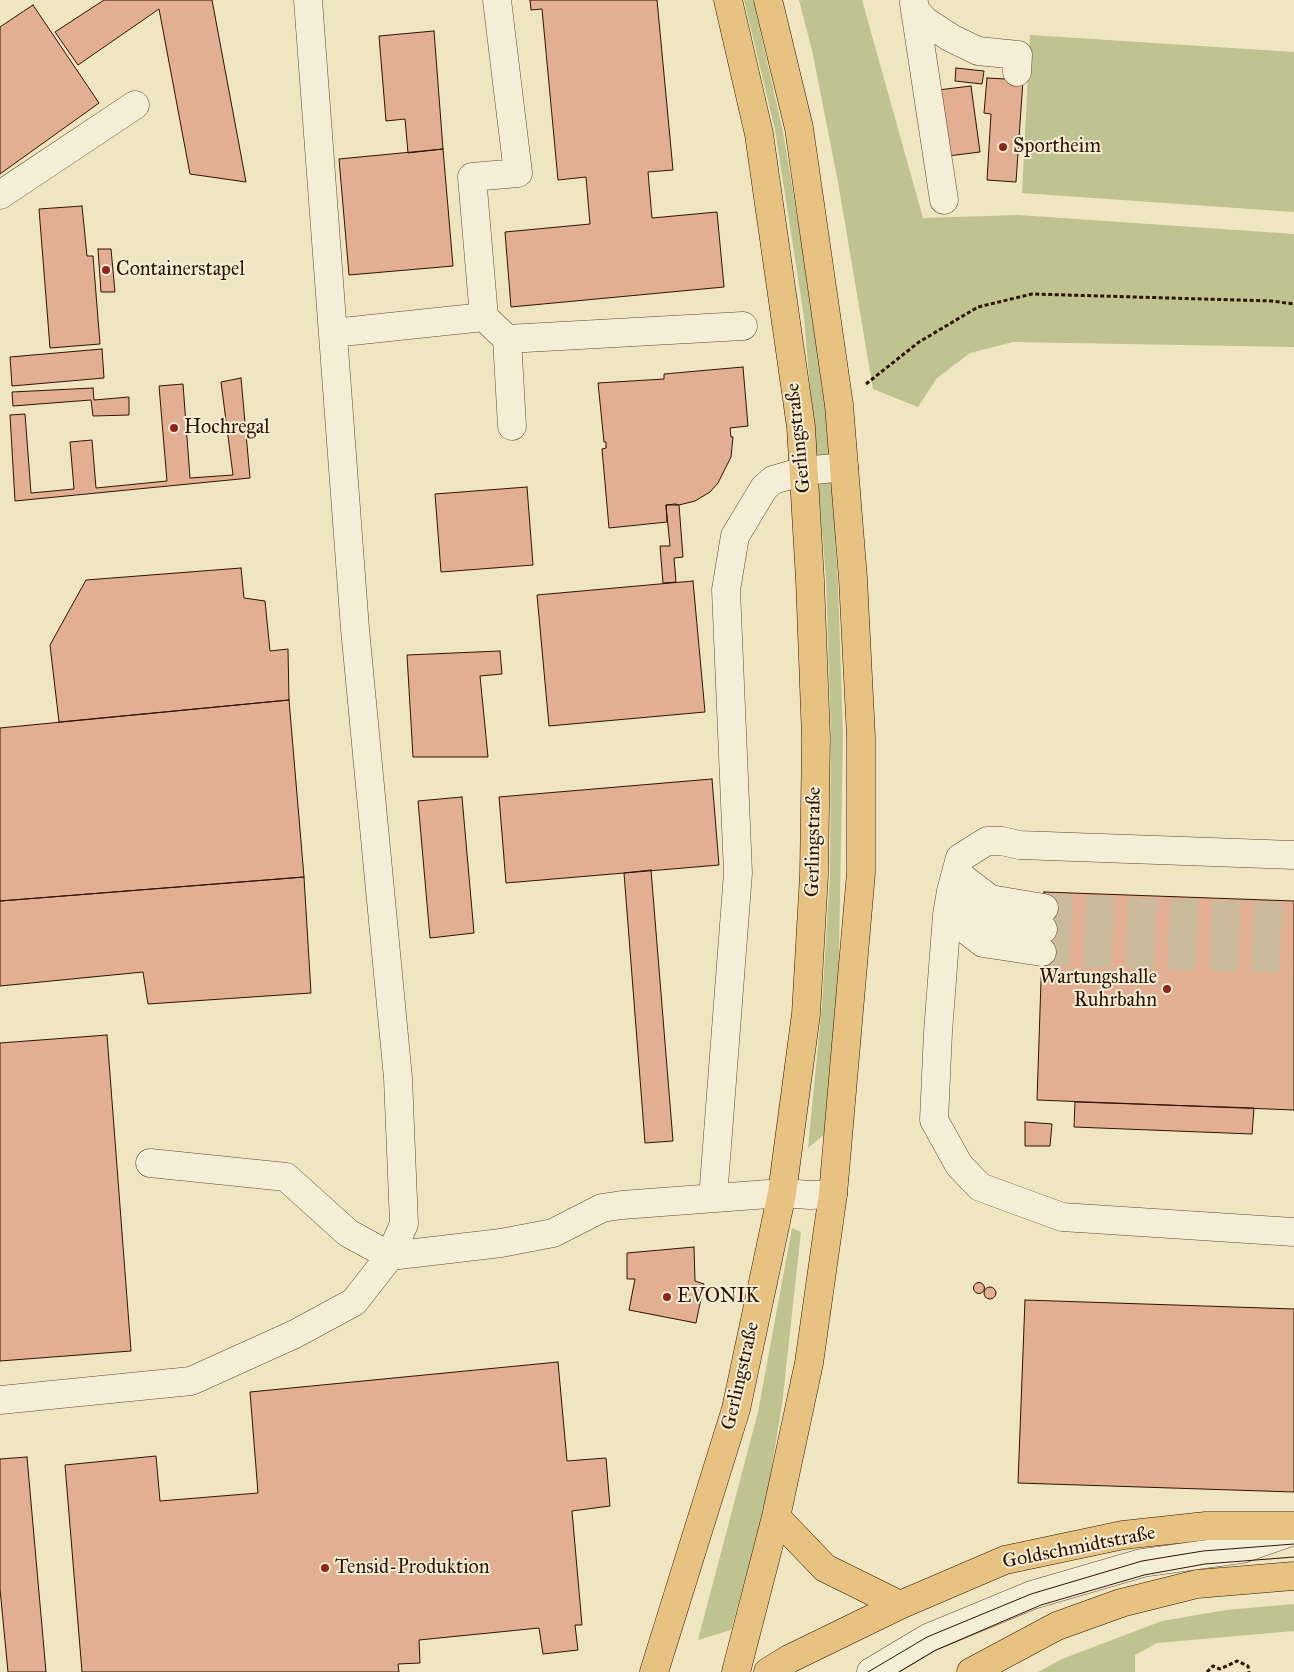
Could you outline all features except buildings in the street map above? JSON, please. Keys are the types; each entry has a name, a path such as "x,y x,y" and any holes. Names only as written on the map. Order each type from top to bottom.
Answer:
{"main road":[{"name":"Gerlingstraße","path":"654,1672 736,1409 782,1193 806,1014 814,875 816,738 810,580 801,427 759,134 728,0"},
{"name":"Gerlingstraße","path":"736,1672 748,1634 776,1517 809,1363 833,1194 861,872 861,736 853,578 839,405 799,128 768,0"},
{"path":"776,1517 824,1568 900,1605"},
{"name":"Goldschmidtstraße","path":"768,1672 788,1659 900,1605 1005,1560 1123,1535 1206,1526 1294,1526"},
{"path":"971,1672 1058,1626 1121,1603 1197,1584 1294,1576"}],"lane":[{"path":"0,1400 191,1381 295,1334 354,1302 390,1256 404,1224 398,1078 355,629 308,0"},
{"path":"497,0 518,173 472,177 484,317 507,339 512,426"},
{"path":"914,5 925,21 951,38 978,51 1018,55 1017,72"},
{"path":"914,5 932,106 944,200"},
{"path":"0,195 135,105"},
{"path":"333,333 484,317"},
{"path":"507,339 743,326"},
{"path":"713,1198 738,873 726,590 735,536 764,488 773,480 804,471 844,467"},
{"path":"1294,855 1019,846 1002,841 986,841 960,858 951,893 934,1120 959,1165 980,1188 1062,1217 1294,1232"},
{"path":"951,893 990,898 1043,930 983,942 951,893"},
{"path":"150,1163 286,1177 348,1233 390,1256 501,1243 553,1233 602,1208 782,1193 833,1194"},
{"path":"871,1672 928,1638 1032,1595 1142,1563 1242,1549 1294,1531"}],"path":[{"path":"839,405 919,342 978,307 1032,294 1272,301 1294,304"},
{"path":"1207,1672 1213,1666 1220,1669 1237,1661 1248,1666 1249,1672"}],"green space":[{"path":"744,0 753,0 783,132 817,335 828,425 838,583 843,734 838,1007 825,1134 808,1148 822,1005 830,874 831,735 826,578 804,317 775,130"},
{"path":"799,0 862,0 923,218 1018,215 1294,234 1294,347 1013,342 970,353 937,378 918,407 873,389 838,182 812,50"},
{"path":"1030,35 1294,52 1294,212 1022,193"},
{"path":"792,1228 801,1232 782,1405 764,1514 731,1630 698,1640 758,1412"},
{"path":"1294,1604 1294,1631 1157,1643 1135,1655 1135,1672 1038,1672 1062,1659 1162,1621 1226,1610"}],"tunnel":[{"path":"1044,908 1294,917"},
{"path":"1043,929 1294,938"},
{"path":"1042,952 1294,959"}],"tram line":[{"path":"868,1672 927,1637 1031,1594 1142,1561 1203,1551 1294,1544"},
{"path":"899,1672 936,1650 1041,1605 1144,1575 1205,1564 1294,1557"}],"place":[{"name":"Sportheim","path":"1003,147"},
{"name":"Containerstapel","path":"106,270"},
{"name":"Hochregal","path":"174,428"},
{"name":"Wartungshalle Ruhrbahn","path":"1167,989"},
{"name":"EVONIK","path":"667,1297"},
{"name":"Tensid-Produktion","path":"325,1568"}]}
